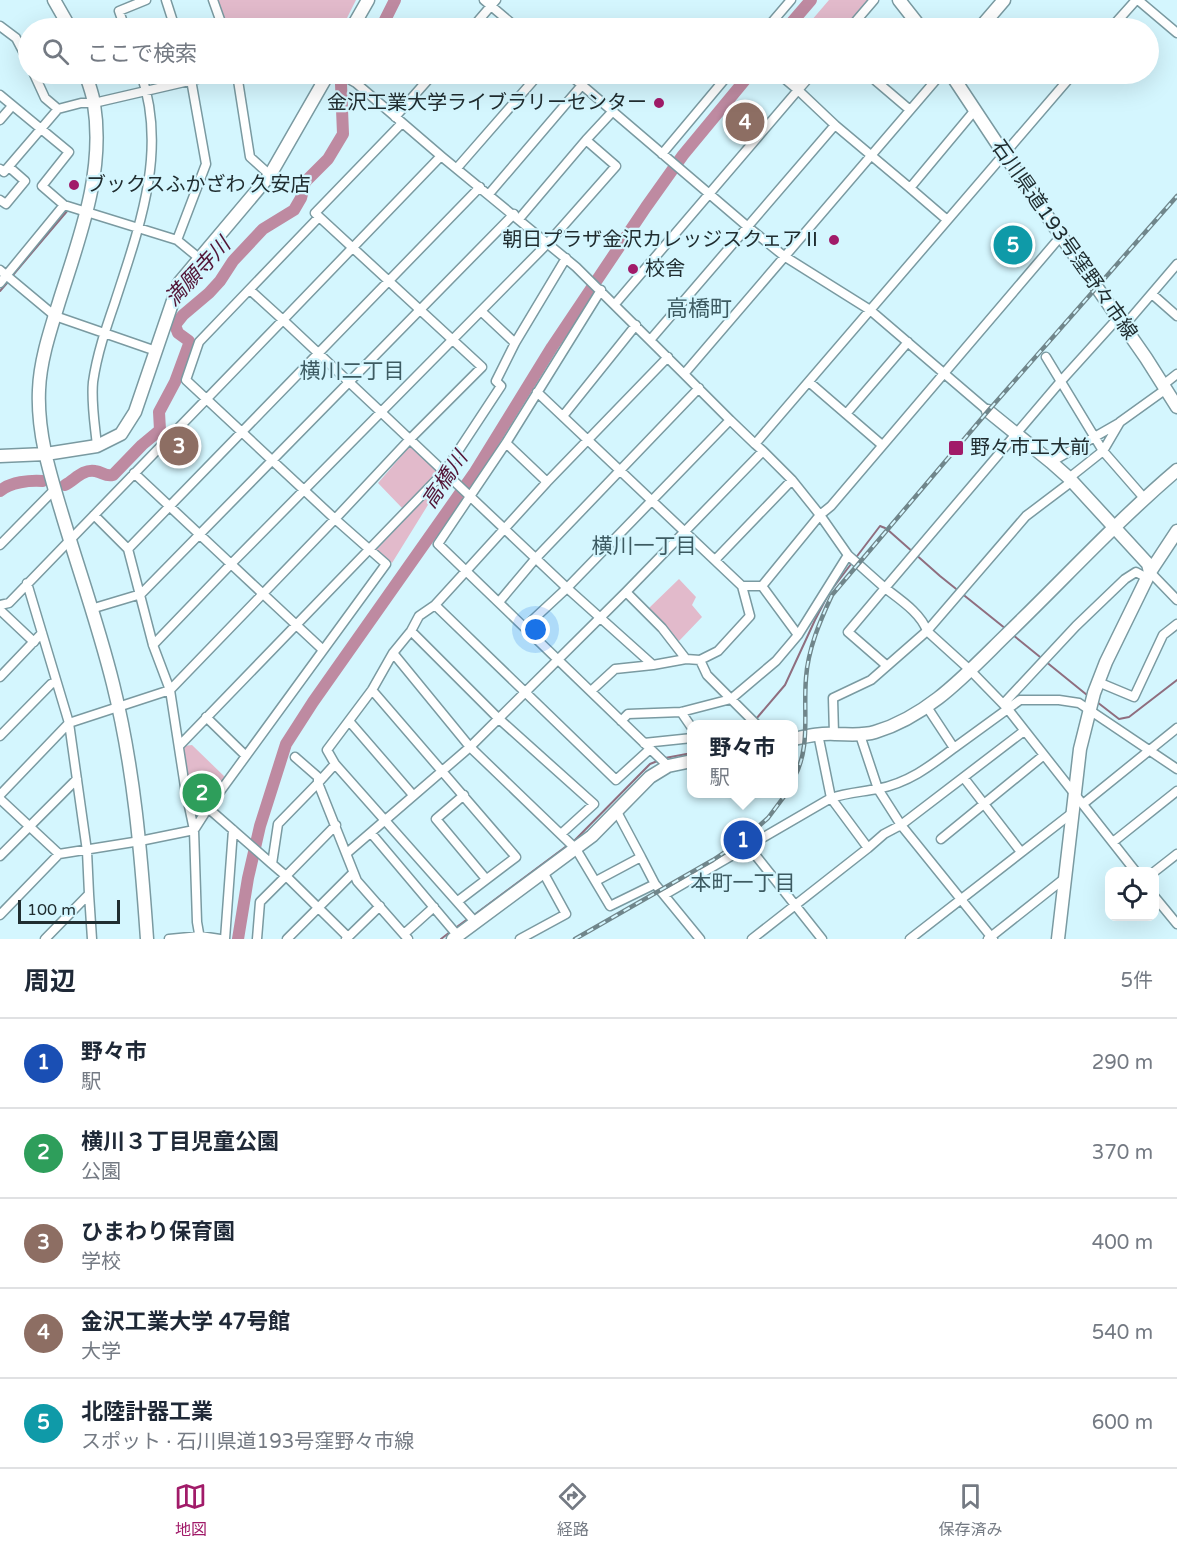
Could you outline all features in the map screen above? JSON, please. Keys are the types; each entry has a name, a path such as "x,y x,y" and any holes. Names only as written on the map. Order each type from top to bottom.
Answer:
{"street":[{"path":"54,0 64,18"},
{"path":"121,18 119,11 146,0"},
{"path":"166,0 172,18"},
{"path":"213,0 219,18"},
{"path":"358,18 368,0"},
{"path":"776,18 791,0"},
{"path":"859,18 874,0"},
{"path":"899,0 913,18"},
{"path":"989,18 1005,0"},
{"path":"1120,18 1137,0 1159,18"},
{"path":"479,18 490,2 507,18"},
{"path":"1159,18 1177,33"},
{"path":"0,26 18,42"},
{"path":"39,84 45,98 58,109"},
{"path":"89,84 94,103 97,140 94,179 88,212 46,346 39,390 41,427 55,489 92,609 129,753 140,841 147,939"},
{"path":"97,446 93,383 105,332 139,229 151,162 151,112 145,84"},
{"path":"0,200 6,204 26,181 3,172 58,109 81,103 94,103 167,84"},
{"path":"177,240 206,164 192,84"},
{"path":"239,84 250,158 270,175"},
{"path":"0,456 46,454 97,446 121,434 135,412 179,283 270,175 322,84"},
{"path":"357,84 576,267 792,480 851,558 909,608 925,625 927,631 1007,708 1132,867"},
{"path":"180,745 295,625 448,473 501,386 315,213 399,120 426,84"},
{"path":"457,168 530,84"},
{"path":"663,154 721,84"},
{"path":"791,84 835,125 946,219"},
{"path":"615,304 803,84"},
{"path":"880,84 910,110"},
{"path":"684,374 932,84"},
{"name":"石川県道193号窪野々市線","path":"958,84 1121,322 1177,408"},
{"path":"755,444 1064,84"},
{"path":"489,195 582,85 784,256 870,310 1051,462 1148,564 1149,575"},
{"path":"0,95 69,152 42,186 64,205 177,240 199,258"},
{"path":"0,120 12,106"},
{"path":"910,188 975,110"},
{"path":"92,609 141,594 420,310 516,217 613,111"},
{"path":"651,339 835,125"},
{"path":"153,645 548,243 615,166 586,140"},
{"path":"0,605 9,603 70,541 441,156"},
{"path":"128,549 480,187"},
{"path":"0,283 3,272 64,205"},
{"path":"0,915 59,854 194,830 322,649 386,564 186,380 199,342 319,217"},
{"path":"762,586 820,515 831,506 1061,236"},
{"path":"496,381 566,258"},
{"path":"886,665 848,632 1061,381 1152,294 1177,264"},
{"path":"3,272 55,316 156,351"},
{"path":"250,290 448,473 504,530 653,665"},
{"path":"601,290 472,496 438,544 664,762"},
{"path":"1152,294 1177,316"},
{"path":"481,311 515,344"},
{"path":"563,416 636,325"},
{"path":"846,414 908,342"},
{"path":"472,918 335,764 327,750 372,690 393,653 411,631 419,616 435,605 547,482 668,357"},
{"path":"1046,357 1103,451 1144,498"},
{"path":"59,854 0,797 69,723 170,690 410,439 482,368"},
{"path":"1051,462 1120,422 1165,387 1177,374"},
{"path":"809,382 882,445"},
{"path":"499,602 536,558 699,388"},
{"path":"537,392 742,586 750,616 718,651 700,660 686,659 615,669 591,690"},
{"path":"525,627 567,588 730,420"},
{"path":"834,734 833,698 871,681 886,665 927,631 1026,516 1103,451 1120,422"},
{"path":"506,443 547,482"},
{"path":"347,853 470,747 559,660 763,451"},
{"path":"798,738 818,734 860,735 876,732 917,714 927,707 970,670 1144,498 1177,470"},
{"path":"134,473 322,649"},
{"path":"715,560 792,480"},
{"path":"0,545 55,489"},
{"path":"94,515 128,549 153,645 170,690 194,830 197,922 200,938"},
{"path":"1058,939 1072,813 1079,799 1080,749 1098,682 1149,575 1177,531"},
{"path":"621,721 628,714 681,712 730,699 776,661 798,634 851,558"},
{"path":"1007,708 1006,700 1076,626 1125,579 1136,572 1149,575 1177,600"},
{"path":"27,583 69,723 87,850 92,939"},
{"path":"742,586 762,586"},
{"path":"762,586 798,634"},
{"path":"626,592 662,628 686,659"},
{"path":"435,605 616,780 647,746 687,739"},
{"path":"0,610 34,642"},
{"path":"1098,682 1134,697 1163,635 1177,624"},
{"path":"411,631 498,718 594,804 561,834"},
{"path":"0,677 42,633"},
{"path":"393,653 470,747 573,846 610,906 655,884"},
{"path":"700,660 707,675 752,720"},
{"path":"0,736 51,684 56,682"},
{"path":"372,690 516,857 458,901"},
{"path":"664,895 831,798 878,789 918,775 1020,700 1092,703 1148,751 1177,770"},
{"path":"927,707 954,748"},
{"path":"681,712 687,721"},
{"path":"206,717 246,756"},
{"path":"349,721 413,795"},
{"path":"1079,799 1177,728"},
{"path":"752,939 884,834 901,825 1024,731"},
{"path":"818,734 831,798 868,848"},
{"path":"860,735 878,789 901,825 990,938 1065,878"},
{"path":"941,838 1044,755"},
{"path":"295,757 318,777 318,783 357,880 406,936 434,908"},
{"path":"371,833 454,934 472,918 543,872 617,812 664,762 687,761"},
{"path":"270,862 278,824 335,764"},
{"path":"964,778 1021,852"},
{"path":"0,856 77,779"},
{"path":"1113,842 1177,791"},
{"path":"464,795 436,819 486,879"},
{"path":"208,808 285,876 347,938 380,906"},
{"path":"617,812 655,884 700,939"},
{"path":"910,939 1072,813"},
{"path":"257,939 260,902 336,825"},
{"path":"225,939 236,833"},
{"path":"749,847 822,939"},
{"path":"1159,869 1177,854"},
{"path":"596,881 641,857"},
{"path":"520,939 566,914 543,872"},
{"path":"287,939 353,873"},
{"path":"45,939 89,894"},
{"path":"1159,901 1177,924"},
{"path":"169,939 220,939"}],"shaded area":[{"path":"215,0 356,0 347,18 222,18"},
{"path":"829,0 874,0 859,18 814,18"},
{"path":"410,446 439,472 403,509 378,483"},
{"path":"444,479 392,563 376,550"},
{"path":"679,579 696,597 692,605 702,617 679,641 649,608"},
{"path":"192,745 225,777 195,824 183,746"}],"waterway":[{"name":"満願寺川","path":"386,18 395,0"},
{"name":"高橋川","path":"796,18 811,0"},
{"name":"満願寺川","path":"65,485 79,475 90,471 113,475 160,430 159,412 175,382 189,344 189,341 178,333 175,325 209,293 233,261 263,229 294,210 301,198 305,182 328,159 343,134 341,84"},
{"name":"高橋川","path":"238,939 248,878 260,826 286,744 475,472 552,347 646,207 683,155 742,84"},
{"path":"13,275 68,210"},
{"path":"0,291 7,283"},
{"name":"満願寺川","path":"0,491 20,482 43,481"},
{"path":"756,719 785,685 829,593 880,526 885,528"},
{"path":"888,530 940,576 1006,629"},
{"path":"1013,635 1087,695"},
{"path":"1097,702 1119,719 1129,717 1177,680"},
{"path":"665,758 687,754"},
{"path":"573,842 650,764 660,760"},
{"path":"474,915 568,845"},
{"path":"454,929 469,918"},
{"path":"441,939 450,932"}],"railway":[{"path":"798,768 803,754 805,691 809,656 832,595 988,411 1177,196"},
{"path":"575,939 713,860 743,840 768,818 783,798"}],"place":[{"name":"金沢工業大学ライブラリーセンター","path":"659,103"},
{"name":"金沢工業大学 47号館","path":"745,122"},
{"name":"ブックスふかざわ 久安店","path":"74,185"},
{"name":"朝日プラザ金沢カレッジスクェアⅡ","path":"834,240"},
{"name":"北陸計器工業","path":"1013,245"},
{"name":"校舎","path":"633,269"},
{"name":"ひまわり保育園","path":"179,446"},
{"name":"野々市工大前","path":"956,448"},
{"name":"横川３丁目児童公園","path":"202,793"},
{"name":"野々市","path":"743,840"}],"district":[{"name":"高橋町","path":"699,309"},
{"name":"横川二丁目","path":"352,371"},
{"name":"横川一丁目","path":"644,546"},
{"name":"本町一丁目","path":"743,883"}]}
